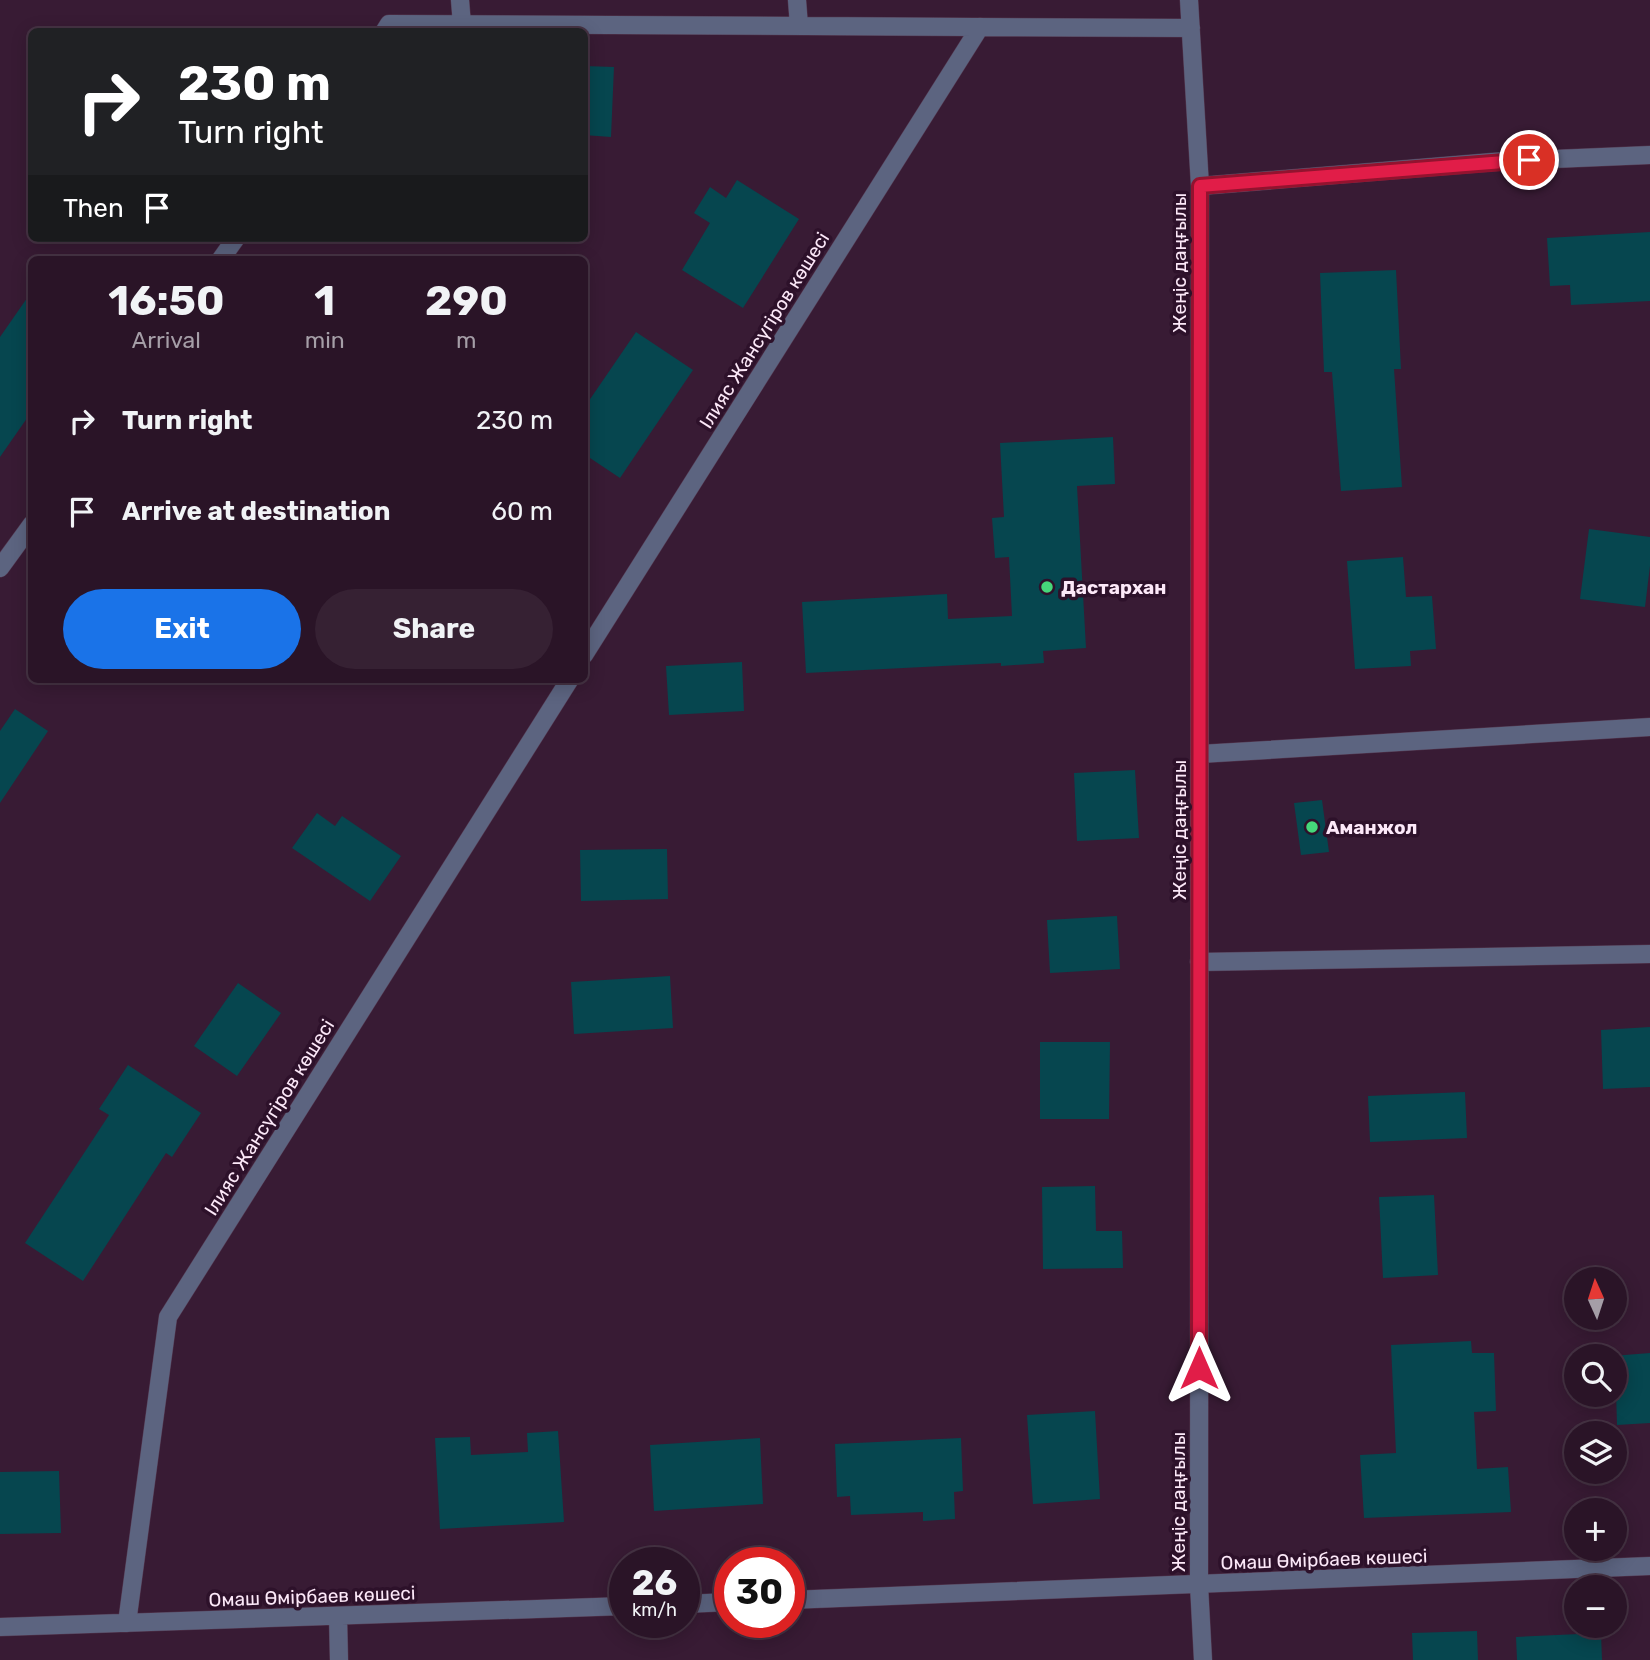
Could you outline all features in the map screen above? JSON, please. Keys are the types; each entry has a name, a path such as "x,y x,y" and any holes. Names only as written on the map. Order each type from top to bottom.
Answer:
{"street":[{"path":"460,0 462,25"},
{"path":"797,0 799,26"},
{"name":"Жеңіс даңғылы","path":"1189,0 1200,186 1199,1586 1203,1660"},
{"path":"386,28 389,24 1191,28"},
{"name":"Ілияс Жансүгіров көшесі","path":"588,649 980,27"},
{"path":"1200,186 1504,161 1650,155"},
{"path":"0,568 28,530"},
{"name":"Ілияс Жансүгіров көшесі","path":"127,1623 168,1317 567,683"},
{"path":"1200,754 1650,727"},
{"path":"1199,962 1650,954"},
{"name":"Омаш Өмірбаев көшесі","path":"805,1599 1199,1586 1650,1566"},
{"name":"Омаш Өмірбаев көшесі","path":"0,1627 609,1607"},
{"path":"338,1616 339,1660"}],"building":[{"path":"588,66 614,67 611,137 588,135"},
{"path":"737,180 799,219 743,308 682,270 710,223 694,213 710,187 726,198"},
{"path":"1650,232 1650,301 1571,305 1570,285 1550,286 1547,238"},
{"path":"1396,270 1401,369 1394,369 1402,487 1341,491 1332,372 1324,372 1320,273"},
{"path":"28,297 28,417 0,457 0,337"},
{"path":"636,332 693,370 620,478 588,457 588,402"},
{"path":"1113,437 1115,484 1077,486 1086,648 1043,651 1044,663 806,673 802,602 947,594 948,619 1012,616 1009,557 995,558 992,518 1004,517 1000,443"},
{"path":"1589,529 1650,537 1645,607 1580,599"},
{"path":"1403,557 1406,597 1432,596 1436,649 1410,651 1411,666 1355,669 1347,561"},
{"path":"742,662 744,711 669,715 666,666"},
{"path":"15,709 48,731 0,803 0,731"},
{"path":"1135,770 1139,838 1077,841 1074,773"},
{"name":"Аманжол","path":"1322,800 1329,852 1301,855 1294,803"},
{"path":"317,813 335,826 342,816 401,856 370,901 292,848"},
{"path":"667,849 668,899 581,901 580,850"},
{"path":"1117,916 1120,969 1050,973 1047,920"},
{"path":"670,976 673,1028 574,1034 571,982"},
{"path":"238,983 281,1013 237,1076 194,1046"},
{"path":"1650,1027 1650,1087 1603,1089 1601,1030"},
{"path":"1040,1042 1110,1042 1109,1119 1040,1119"},
{"path":"128,1065 201,1113 172,1157 166,1153 83,1281 25,1243 109,1115 99,1109"},
{"path":"1465,1092 1467,1138 1370,1142 1368,1096"},
{"path":"1095,1186 1096,1231 1122,1231 1123,1268 1043,1269 1042,1187"},
{"path":"1434,1195 1438,1275 1383,1278 1379,1197"},
{"path":"1471,1341 1472,1353 1494,1353 1496,1411 1474,1412 1477,1469 1508,1467 1511,1512 1364,1518 1360,1455 1396,1453 1391,1345"},
{"path":"1650,1353 1650,1423 1627,1424 1627,1421 1617,1421 1616,1407 1627,1407 1627,1355"},
{"path":"1095,1411 1100,1499 1033,1504 1027,1415"},
{"path":"558,1431 564,1522 440,1529 435,1438 470,1437 471,1455 528,1452 527,1433"},
{"path":"760,1438 763,1504 654,1511 650,1445"},
{"path":"961,1438 963,1491 954,1492 955,1519 923,1521 923,1512 851,1515 850,1496 837,1497 835,1444"},
{"path":"59,1471 61,1533 0,1534 0,1472"},
{"path":"1477,1631 1478,1660 1413,1660 1412,1633"},
{"path":"1564,1635 1564,1638 1601,1638 1602,1660 1517,1660 1516,1637"}],"place":[{"name":"Дастархан","path":"1047,587"},
{"name":"Аманжол","path":"1312,827"}],"route":[{"path":"1199,1368 1200,186 1529,160"}]}
